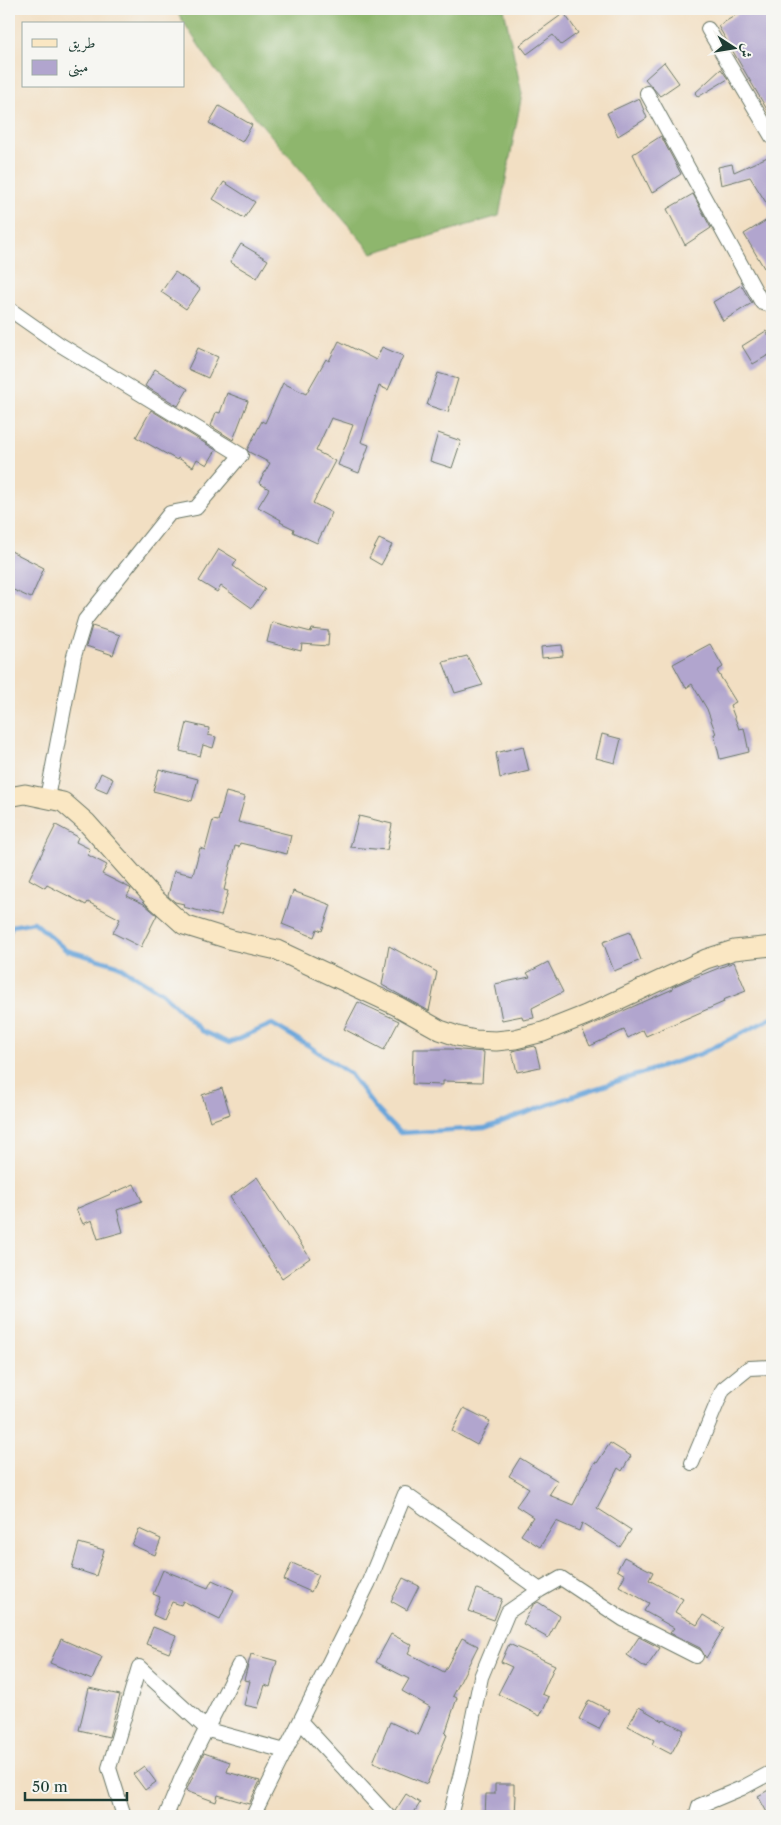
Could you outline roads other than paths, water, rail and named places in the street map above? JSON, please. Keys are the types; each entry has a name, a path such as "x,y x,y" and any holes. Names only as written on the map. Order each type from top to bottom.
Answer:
{"main road":[{"path":"9,797 25,794 47,798 63,802 74,810 154,898 184,925 232,940 278,950 397,1006 440,1030 475,1040 496,1041 543,1032 601,1008 706,959 734,950 772,946"}],"street":[{"path":"708,29 772,137"},
{"path":"647,93 762,303 772,305"},
{"path":"9,309 59,344 241,455 196,508 170,513 85,620 74,656 47,798"},
{"path":"692,1463 723,1389 749,1368 772,1367"},
{"path":"253,1816 368,1584 405,1494 540,1590"},
{"path":"450,1816 464,1761 481,1677 508,1612 540,1590 561,1578 623,1619 696,1656"},
{"path":"166,1816 182,1777 208,1730 239,1665"},
{"path":"124,1816 109,1768 139,1667 208,1730 285,1751"},
{"path":"301,1722 388,1816"},
{"path":"696,1816 699,1806 742,1788 772,1772"}],"waterway":[{"path":"9,933 12,926 34,922 66,950 117,965 162,993 202,1031 229,1043 272,1024 350,1074 373,1105 400,1133 485,1128 564,1099 700,1054 772,1018"}]}
